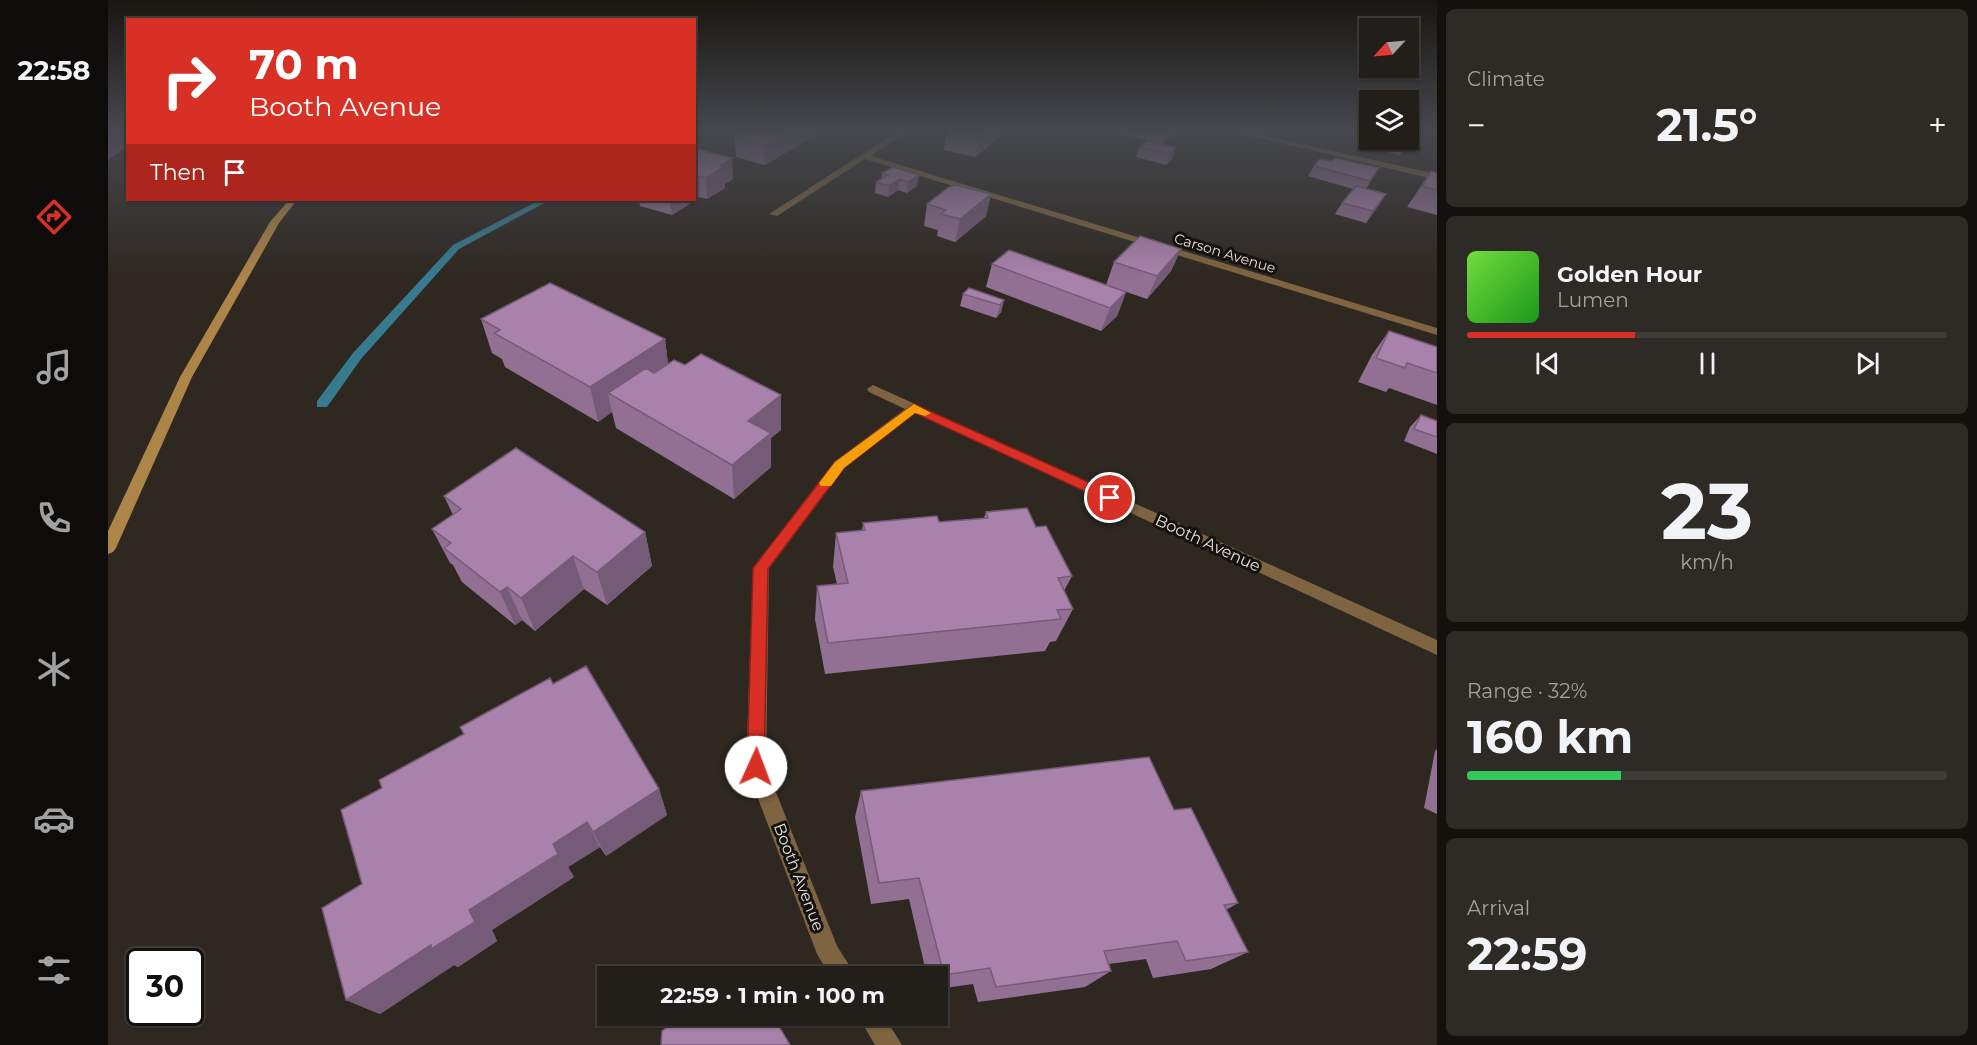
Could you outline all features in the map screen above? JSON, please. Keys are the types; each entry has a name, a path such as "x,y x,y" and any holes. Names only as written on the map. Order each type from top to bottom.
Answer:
{"main road":[{"path":"108,548 186,377 275,222 291,201"}],"street":[{"path":"774,214 831,179"},
{"name":"Carson Avenue","path":"937,179 1437,333"},
{"name":"Booth Avenue","path":"873,389 1437,648"},
{"name":"Booth Avenue","path":"837,966 829,954 756,767 760,568 839,465 914,408"},
{"path":"877,1026 890,1045"}],"building":[{"path":"882,179 913,179 908,182 900,179 889,186 876,182"},
{"path":"1426,179 1437,179 1437,190 1422,186"},
{"path":"956,185 991,194 960,219 941,214 946,210 927,204 949,187"},
{"path":"1356,186 1386,194 1373,211 1342,203"},
{"path":"1140,236 1181,249 1157,276 1114,262"},
{"path":"1009,250 1126,292 1110,308 992,264"},
{"path":"550,283 665,339 590,387 494,333 500,330 481,319"},
{"path":"969,288 1004,300 1000,305 963,294"},
{"path":"1389,331 1437,347 1437,373 1407,363 1405,368 1376,358"},
{"path":"701,354 781,395 748,421 771,433 732,465 608,393 646,368 654,373 674,360 685,365"},
{"path":"1421,415 1437,421 1437,437 1414,429"},
{"path":"516,448 645,532 597,572 573,556 521,598 507,587 500,592 444,548 451,543 432,529 461,509 444,496"},
{"path":"1027,508 1036,527 1046,526 1072,576 1058,578 1073,609 1057,610 1061,619 828,643 817,586 848,583 836,533 865,530 863,523 937,516 939,522 988,518 986,512"},
{"path":"586,666 659,789 593,832 587,822 553,844 558,854 469,910 475,922 431,949 431,945 346,1000 322,908 362,884 341,810 382,788 379,780 464,734 460,727 550,678 553,684"},
{"path":"1149,757 1174,810 1191,808 1238,903 1224,905 1248,952 1186,961 1177,941 1104,951 1111,971 996,987 990,968 948,974 948,966 942,966 919,878 879,883 861,791"},
{"path":"669,1026 779,1026 790,1045 661,1045 662,1031"}],"waterway":[{"path":"322,404 357,356 456,247 544,201"}],"slow traffic":[{"path":"826,483 839,465 914,408 925,413"}],"route":[{"path":"756,767 760,568 839,465 914,408 1110,498"}]}
